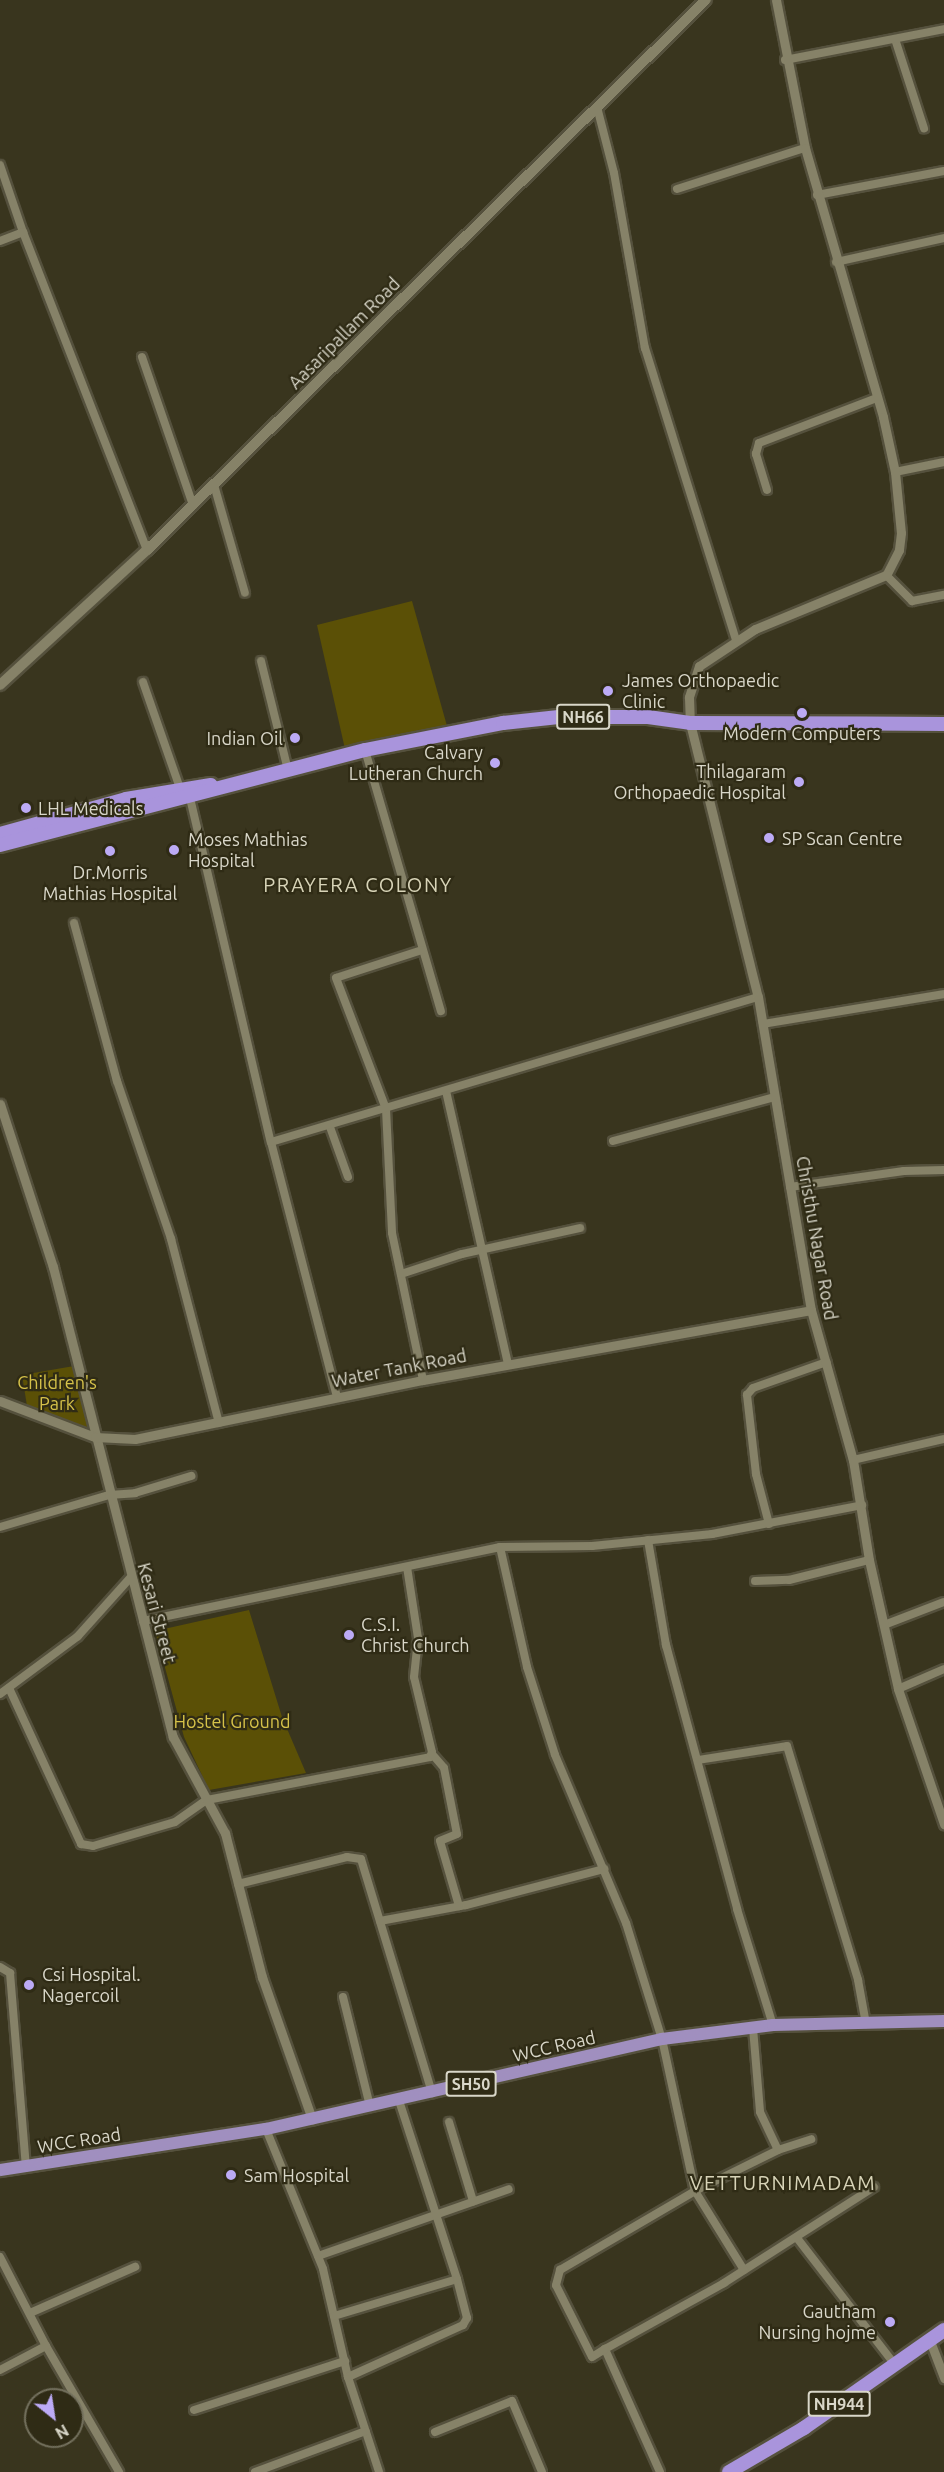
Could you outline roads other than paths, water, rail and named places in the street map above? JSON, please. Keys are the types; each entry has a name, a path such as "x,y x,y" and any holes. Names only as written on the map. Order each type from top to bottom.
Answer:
{"highway":[{"name":"NH66","path":"0,845 190,798 229,784 365,750 502,723 559,717 648,717 690,723 944,724"},
{"name":"NH66","path":"0,834 180,788 229,784"},
{"name":"NH944","path":"729,2472 804,2428 944,2330"}],"main road":[{"name":"Aasaripallam Road","path":"0,685 214,485 706,0"},
{"name":"WCC Road","path":"0,2170 266,2129 370,2106 399,2102 432,2092 662,2039 773,2025 944,2020"}],"street":[{"path":"776,0 785,60 805,148 877,398 895,472 901,533 886,575 912,601 944,595"},
{"path":"785,60 944,29"},
{"path":"895,39 924,128"},
{"path":"597,107 614,173 645,348 736,641"},
{"path":"677,189 805,148"},
{"path":"1,168 22,232 147,550"},
{"path":"817,195 944,171"},
{"path":"0,241 22,232"},
{"path":"836,262 944,238"},
{"path":"142,357 193,505"},
{"path":"767,490 756,454 759,443 877,398"},
{"path":"895,472 944,462"},
{"path":"214,485 245,593"},
{"name":"Christhu Nagar Road","path":"886,575 755,629 699,666 690,690 690,723 758,997 811,1310 853,1460 869,1560 898,1689 944,1824"},
{"path":"261,661 288,771"},
{"path":"143,682 180,788"},
{"path":"365,750 441,1011"},
{"path":"190,798 271,1142 337,1397"},
{"path":"74,923 117,1081 171,1239 219,1423"},
{"path":"422,950 336,978 386,1109 392,1233 423,1380"},
{"path":"762,1024 944,994"},
{"path":"271,1142 330,1127 758,997"},
{"path":"446,1091 508,1364"},
{"path":"613,1141 775,1096"},
{"name":"Kesari Street","path":"0,1104 52,1268 173,1737 225,1833 262,1977 312,2119"},
{"path":"330,1127 348,1177"},
{"path":"790,1187 904,1171 944,1170"},
{"path":"401,1274 483,1250 580,1228"},
{"name":"Water Tank Road","path":"0,1401 95,1437 135,1439 423,1380 811,1310"},
{"path":"769,1524 756,1474 747,1395 753,1388 827,1362"},
{"path":"853,1460 944,1439"},
{"path":"0,1527 109,1494 135,1493 191,1476"},
{"path":"143,1621 500,1547 592,1546 648,1540 769,1524 862,1505"},
{"path":"648,1540 666,1645 737,1909 773,2025"},
{"path":"500,1547 527,1667 551,1744 626,1923 662,2039 695,2191 744,2270"},
{"path":"755,1581 789,1580 869,1560"},
{"path":"407,1567 418,1638 414,1677 432,1754 444,1768 457,1834 440,1841 459,1906"},
{"path":"0,1694 78,1636 130,1577"},
{"path":"884,1625 944,1602"},
{"path":"898,1689 944,1669"},
{"path":"9,1688 81,1844 93,1846 175,1822 207,1800 432,1754"},
{"path":"698,1760 787,1746 858,1980 866,2024"},
{"path":"238,1884 357,1857 364,1864 432,2092"},
{"path":"380,1921 459,1906 604,1869"},
{"path":"0,1967 10,1973 26,2166"},
{"path":"343,1997 370,2106"},
{"path":"753,2028 760,2112 778,2150"},
{"path":"348,2377 464,2325 468,2318 399,2102"},
{"path":"449,2122 473,2202"},
{"path":"266,2129 318,2256 348,2377 380,2472"},
{"path":"811,2139 778,2150 695,2191 560,2270 556,2285 592,2357 744,2270 874,2187"},
{"path":"318,2256 509,2189"},
{"path":"797,2238 895,2365"},
{"path":"0,2257 68,2388"},
{"path":"30,2313 135,2267"},
{"path":"334,2316 457,2279"},
{"path":"930,2341 944,2378"},
{"path":"0,2370 46,2346"},
{"path":"604,2349 660,2472"},
{"path":"194,2410 345,2361"},
{"path":"435,2432 512,2401 542,2472"},
{"path":"84,2416 120,2472"},
{"path":"255,2472 366,2431"}],"place":[{"name":"James Orthopaedic Clinic","path":"608,691"},
{"name":"Modern Computers","path":"802,713"},
{"name":"Indian Oil","path":"295,738"},
{"name":"Calvary Lutheran Church","path":"495,763"},
{"name":"Thilagaram Orthopaedic Hospital","path":"799,782"},
{"name":"LHL Medicals","path":"26,808"},
{"name":"SP Scan Centre","path":"769,838"},
{"name":"Moses Mathias Hospital","path":"174,850"},
{"name":"Dr.Morris Mathias Hospital","path":"110,851"},
{"name":"C.S.I. Christ Church","path":"349,1635"},
{"name":"Csi Hospital. Nagercoil","path":"29,1985"},
{"name":"Sam Hospital","path":"231,2175"},
{"name":"Gautham Nursing hojme","path":"890,2322"}],"district":[{"name":"PRAYERA COLONY","path":"358,884"},
{"name":"VETTURNIMADAM","path":"783,2182"}],"park label":[{"name":"Children's Park","path":"57,1393"},
{"name":"Hostel Ground","path":"232,1721"}]}
